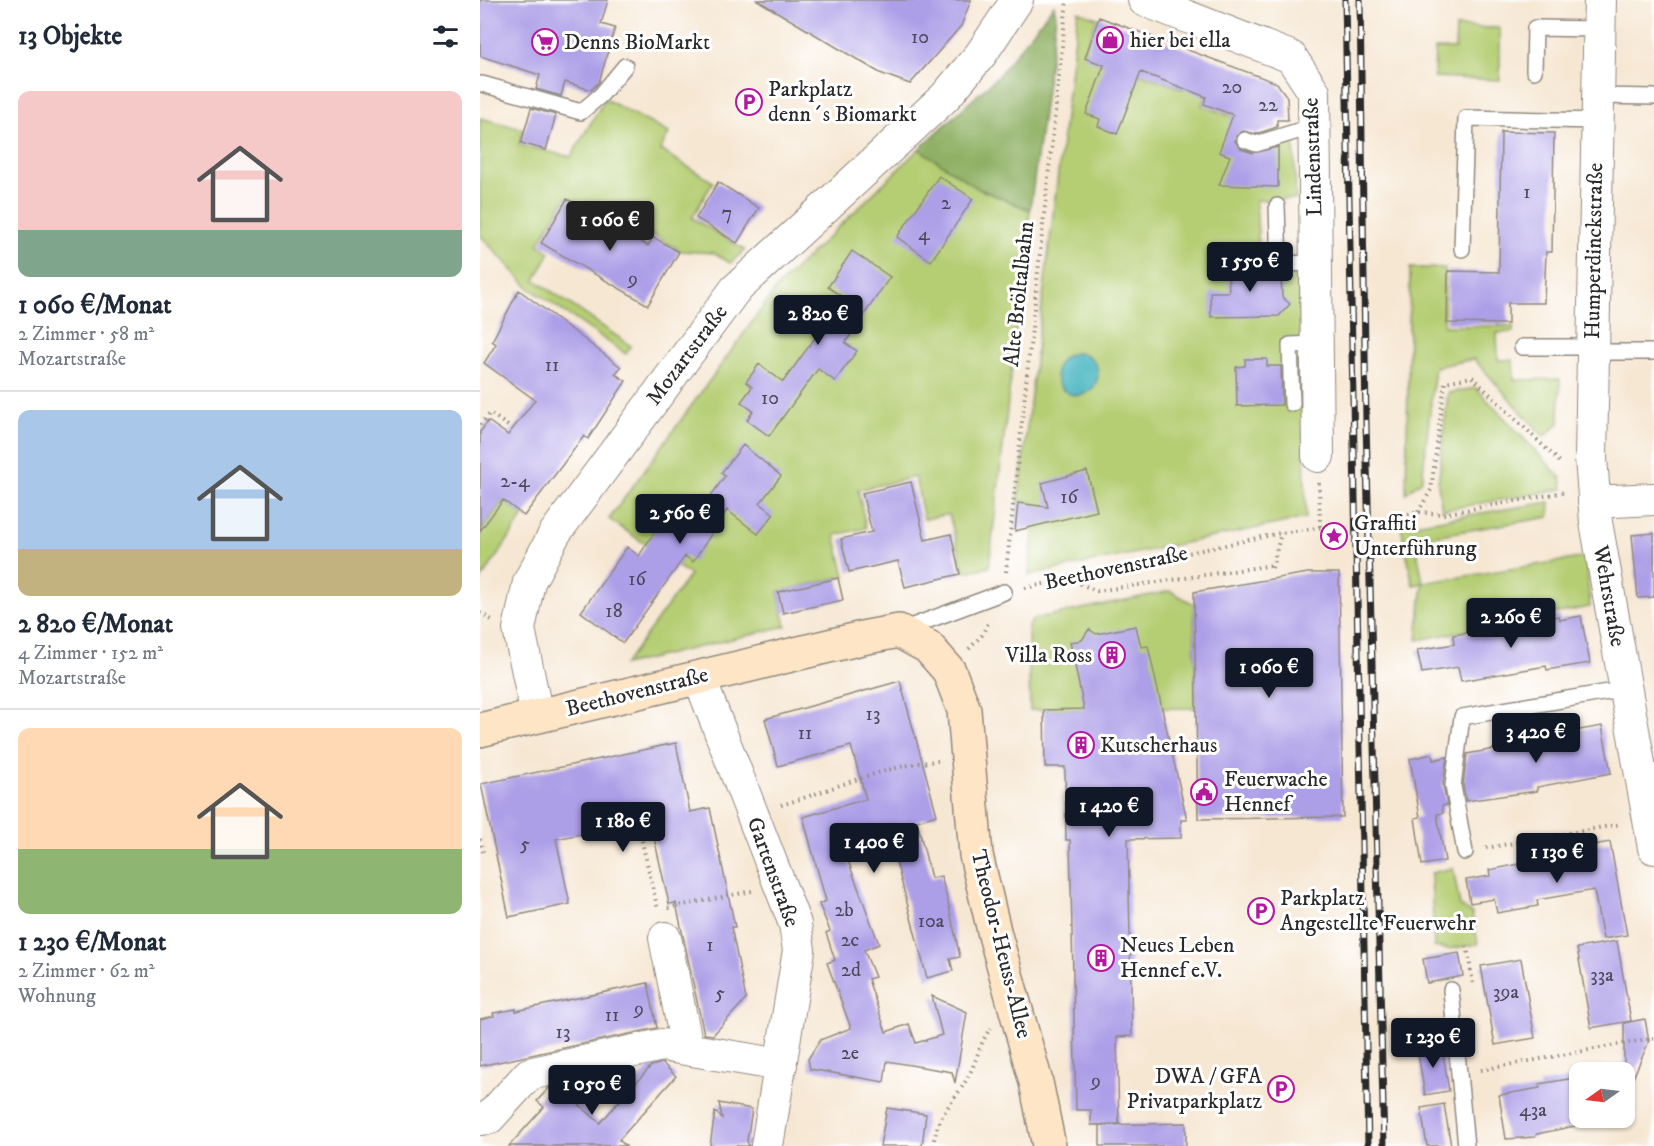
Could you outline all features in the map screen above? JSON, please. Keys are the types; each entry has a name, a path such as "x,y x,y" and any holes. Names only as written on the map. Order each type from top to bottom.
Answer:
{"street":[{"name":"Mozartstraße","path":"537,716 519,629 529,582 555,533 735,290 945,97 981,54 1017,0"},
{"name":"Lindenstraße","path":"1162,3 1291,57 1314,92 1318,456"},
{"name":"Humperdinckstraße","path":"1594,502 1591,458 1599,14"},
{"path":"1594,502 1654,499"},
{"name":"Wehrstraße","path":"1594,502 1651,833"},
{"name":"Beethovenstraße","path":"480,730 899,631"},
{"path":"899,631 928,647 949,670"},
{"name":"Theodor-Heuss-Allee","path":"949,670 964,710 976,855 994,935 1036,1082 1049,1146"},
{"name":"Gartenstraße","path":"699,677 795,924 799,951 767,1146"},
{"path":"665,938 687,1047"},
{"path":"483,1123 529,1074 662,1045 687,1047 781,1065"}],"lane":[{"path":"1534,71 1535,28 1599,14"},
{"path":"482,84 581,112 601,95 625,66"},
{"path":"1462,249 1466,118 1597,108 1654,97"},
{"path":"1245,140 1256,144 1314,126"},
{"path":"1277,206 1279,264 1316,263"},
{"path":"1292,404 1290,345 1316,344"},
{"path":"1522,347 1654,352"},
{"name":"Beethovenstraße","path":"899,631 1004,592"},
{"path":"1465,852 1453,786 1462,717 1626,689"},
{"path":"1451,990 1461,1073 1466,1146"}],"path":[{"name":"Alte Bröltalbahn","path":"1004,592 1067,0"},
{"path":"1418,512 1431,490 1445,382 1472,377 1561,463 1565,472"},
{"path":"480,425 490,413 508,426"},
{"path":"1318,456 1320,528"},
{"path":"1402,516 1418,512 1443,514 1562,493"},
{"name":"Beethovenstraße","path":"1004,592 1281,533 1339,525"},
{"path":"1067,578 1097,591 1272,566 1281,533"},
{"path":"949,670 982,635 1004,592"},
{"path":"752,814 857,780 923,762 945,760"},
{"path":"639,829 656,911 779,885"},
{"path":"1465,852 1651,833"},
{"path":"480,839 483,852"},
{"path":"933,1146 941,1114 970,1074 984,1037 992,1028"},
{"path":"1461,1073 1654,1038"}],"green space":[{"path":"1054,5 1056,16 1030,210 979,189 919,149 997,77"},
{"path":"1078,11 1097,18 1084,53 1183,89 1196,56 1217,63 1202,105 1241,120 1231,148 1248,156 1294,142 1296,199 1256,200 1260,272 1299,271 1306,518 1029,575 1035,503 1018,501"},
{"path":"1456,27 1500,28 1500,80 1434,77 1435,49 1455,49"},
{"path":"605,99 669,133 660,150 713,182 692,218 745,250 730,263 714,253 681,251 652,234 647,242 566,197 538,244 550,252 535,280 631,346 626,354 529,288 480,235 480,118 523,129 519,145 571,157"},
{"path":"919,149 979,189 1030,210 989,567 964,572 949,514 924,519 915,477 858,490 866,528 835,535 845,576 778,592 786,626 624,665 690,575 609,519 779,285"},
{"path":"1410,268 1445,268 1444,326 1513,326 1513,332 1497,333 1498,360 1513,360 1514,380 1560,379 1559,423 1544,437 1474,359 1435,367 1422,480 1406,493"},
{"path":"1476,388 1561,478 1563,489 1442,510 1438,485 1448,393"},
{"path":"503,500 524,516 480,581 480,532"},
{"path":"1550,502 1549,517 1415,539 1423,583 1413,585 1401,526"},
{"path":"1586,557 1590,607 1417,640 1423,583"},
{"path":"1170,591 1194,604 1196,708 1030,710 1028,627 1033,619"},
{"path":"1453,868 1460,906 1472,914 1478,944 1449,949 1434,947 1431,873"}],"water":[{"path":"1077,353 1085,354 1092,359 1097,366 1097,382 1092,389 1085,394 1077,395 1069,394 1062,389 1057,382 1056,374 1057,366 1062,359 1069,354"}],"building":[{"name":"Denns BioMarkt","path":"480,0 608,0 601,24 615,28 599,82 591,90 565,82 561,96 536,89 540,75 480,56"},
{"path":"757,0 971,0 961,26 910,84 880,73"},
{"path":"1099,17 1277,83 1287,97 1288,120 1277,120 1277,127 1256,134 1243,131 1236,136 1235,141 1241,149 1253,153 1278,147 1278,187 1219,185 1230,156 1219,152 1233,115 1204,104 1206,97 1141,72 1117,134 1098,126 1100,119 1086,114 1104,65 1085,58"},
{"path":"531,108 556,115 546,150 521,143"},
{"path":"1501,132 1554,133 1552,252 1546,252 1544,303 1508,303 1508,324 1447,323 1448,271 1499,272"},
{"path":"939,176 973,199 931,261 897,237"},
{"path":"718,182 759,208 737,243 696,218"},
{"path":"567,199 648,246 653,237 679,252 648,305 541,243"},
{"path":"852,251 890,277 845,343 857,351 835,381 818,369 769,436 747,420 753,411 741,402 752,387 746,382 759,364 783,382 844,298 828,287"},
{"path":"1268,263 1269,271 1281,274 1282,297 1290,304 1279,316 1211,317 1210,292 1229,292 1228,272 1233,272 1232,265"},
{"path":"519,290 621,367 615,374 626,381 588,439 584,436 524,516 503,500 480,531 480,432 488,421 508,435 535,400 484,363 496,344 492,341"},
{"path":"1245,359 1267,359 1267,366 1281,366 1282,405 1237,406 1236,367 1245,366"},
{"path":"743,445 781,476 760,503 774,514 758,534 727,510 693,562 685,556 623,643 581,612 627,547 639,556 673,503 696,517 725,476 721,473"},
{"path":"1087,471 1097,511 1015,531 1018,503 1048,507 1042,483"},
{"path":"911,482 925,540 951,534 960,574 905,587 898,561 849,572 841,539 872,532 862,493"},
{"path":"1654,533 1654,597 1638,598 1632,535"},
{"path":"1308,573 1339,573 1343,817 1198,819 1194,592"},
{"path":"838,578 843,600 783,613 778,592"},
{"path":"1559,616 1560,620 1581,616 1590,663 1547,670 1546,666 1461,681 1458,667 1422,673 1417,650 1454,644 1453,635"},
{"path":"1136,626 1141,647 1148,646 1187,820 1181,820 1181,838 1128,839 1132,1036 1117,1037 1119,1124 1091,1125 1091,1110 1076,1110 1070,840 1066,840 1065,767 1045,767 1044,710 1084,709 1070,642 1082,640 1089,629 1096,634"},
{"path":"900,681 937,815 917,821 931,878 941,876 948,902 960,957 950,959 953,971 927,978 892,846 847,858 879,944 864,950 875,977 868,979 886,1032 909,1024 916,1043 942,1035 932,996 967,1012 955,1083 952,1072 887,1061 884,1082 810,1069 808,1059 820,1040 851,1028 827,963 835,960 826,933 830,931 819,904 826,901 803,817 866,799 851,746 778,766 765,719"},
{"path":"1602,726 1611,773 1537,787 1537,791 1466,801 1463,786 1467,754 1529,743 1528,739"},
{"path":"676,743 690,812 710,808 735,927 731,927 746,999 713,1035 704,1034 676,903 669,904 650,820 556,839 570,904 509,917 481,784"},
{"path":"1432,754 1433,760 1447,757 1443,785 1447,805 1442,806 1443,813 1437,814 1445,861 1422,865 1415,818 1420,817 1410,759"},
{"path":"1610,842 1627,935 1603,939 1594,890 1537,900 1538,906 1497,913 1494,899 1470,903 1466,880 1490,876 1489,870 1530,862 1529,856"},
{"path":"1617,941 1631,1021 1591,1028 1577,948"},
{"path":"1459,953 1463,976 1427,983 1423,959"},
{"path":"1521,959 1535,1038 1495,1045 1481,966"},
{"path":"648,983 657,1028 480,1066 480,1019 494,1016 493,1013 516,1009 516,1011"},
{"path":"1645,1019 1649,1041 1635,1073 1635,1062 1624,1062 1624,1023"},
{"path":"1441,1042 1449,1091 1425,1095 1417,1047"},
{"path":"662,1063 676,1076 619,1140 626,1146 509,1146 544,1107 537,1101 549,1088 558,1086 600,1123 651,1066"},
{"path":"1569,1079 1569,1127 1537,1134 1535,1137 1506,1139 1499,1095 1540,1088 1539,1084"},
{"path":"719,1103 752,1109 747,1141 749,1146 710,1146 715,1112 722,1118"},
{"path":"1444,1104 1451,1146 1427,1146 1421,1108"},
{"path":"887,1108 926,1114 922,1146 880,1146"},
{"path":"1186,1123 1186,1146 1100,1146 1100,1125"}],"railway":[{"path":"1345,0 1368,1146"},
{"path":"1360,0 1366,422 1384,1146"}],"place":[{"name":"hier bei ella","path":"1110,40"},
{"name":"Denns BioMarkt","path":"545,42"},
{"name":"Parkplatz denn´s Biomarkt","path":"749,102"},
{"name":"Graffiti Unterführung","path":"1334,536"},
{"name":"Villa Ross","path":"1112,655"},
{"name":"Kutscherhaus","path":"1081,745"},
{"name":"Feuerwache Hennef","path":"1204,792"},
{"name":"Parkplatz Angestellte Feuerwehr","path":"1261,911"},
{"name":"Neues Leben Hennef e.V.","path":"1101,958"},
{"name":"DWA / GFA Privatparkplatz","path":"1281,1089"}]}
